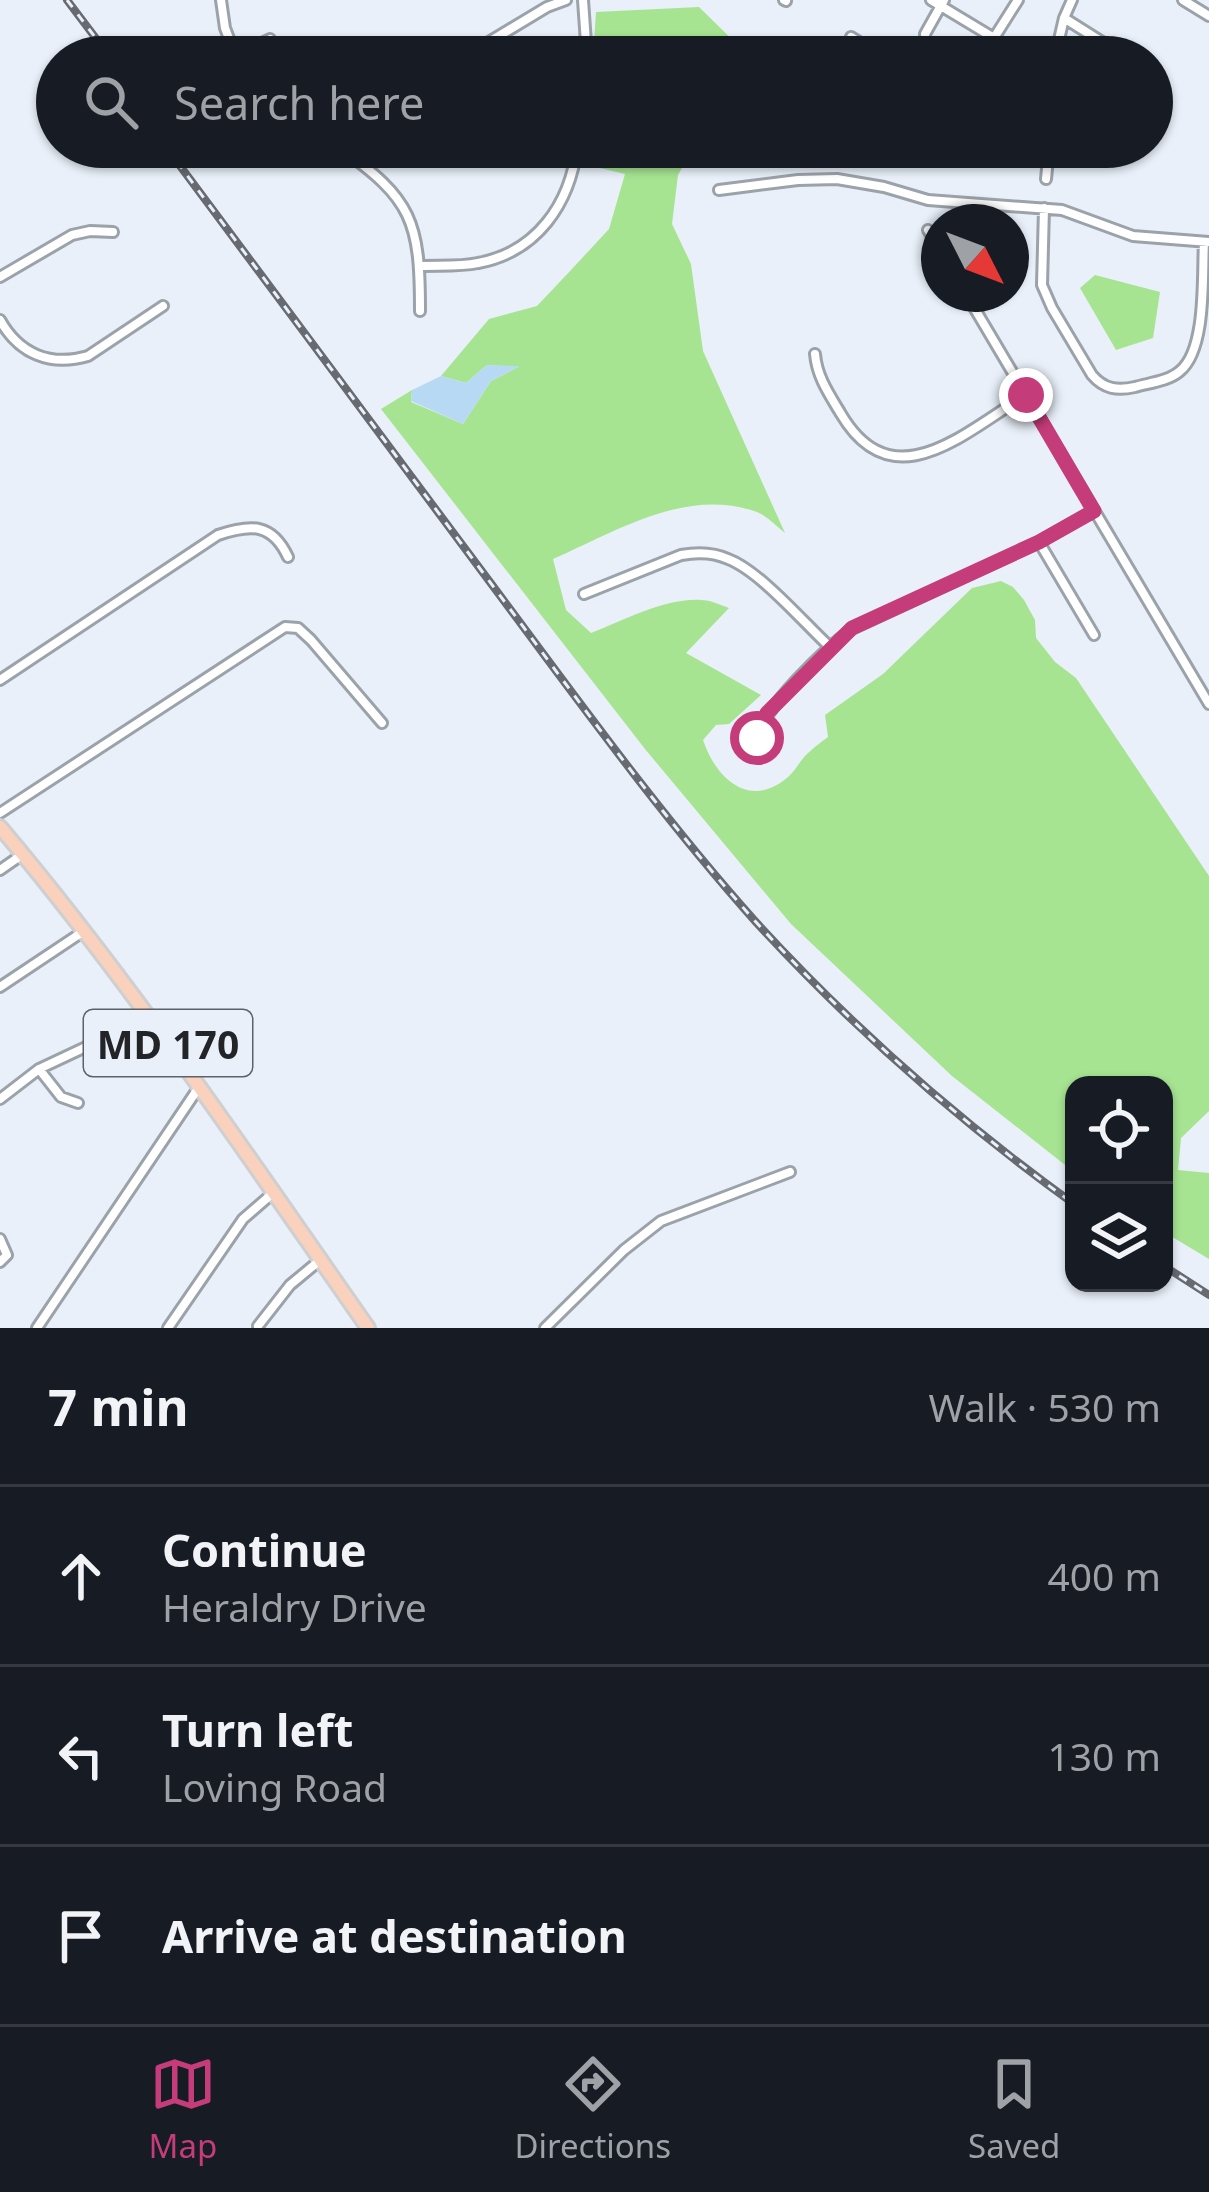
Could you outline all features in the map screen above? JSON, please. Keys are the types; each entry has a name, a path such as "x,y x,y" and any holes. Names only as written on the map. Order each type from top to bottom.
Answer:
{"main road":[{"name":"MD 170","path":"0,827 145,1010 368,1328"}],"street":[{"path":"221,0 228,36"},
{"path":"499,36 566,0"},
{"path":"583,0 586,36"},
{"path":"995,36 1018,0"},
{"path":"1060,36 1072,0"},
{"path":"1183,0 1209,16"},
{"path":"925,36 938,2 991,36"},
{"path":"1064,18 1093,36"},
{"path":"368,168 403,205 417,240 420,311"},
{"path":"419,266 465,265 509,253 532,238 560,206 573,168"},
{"path":"1046,179 1047,168"},
{"path":"718,190 838,179 928,200 1044,208 1133,236 1207,242 1198,339 1190,360 1173,376 1114,389 1092,375 1046,296 1041,272 1044,208"},
{"path":"0,277 72,235 112,232"},
{"path":"0,320 3,332 33,354 74,360 164,306"},
{"path":"977,312 1209,704"},
{"path":"815,354 819,376 849,427 868,447 892,457 930,453 1026,395"},
{"path":"757,738 767,713 841,637 1094,511"},
{"path":"0,680 218,535 243,528 267,531 280,541 287,557"},
{"path":"1039,542 1094,635"},
{"path":"584,594 681,555 718,556 751,572 830,647"},
{"path":"0,813 285,627 298,628 382,724"},
{"path":"0,870 23,854"},
{"path":"0,987 85,931"},
{"path":"0,1099 39,1069 106,1037 145,1010"},
{"path":"39,1069 61,1097 78,1103"},
{"path":"37,1328 200,1087"},
{"path":"545,1328 624,1250 661,1221 790,1172"},
{"path":"171,1325 243,1219 274,1193"},
{"path":"0,1239 7,1255 0,1262"},
{"path":"258,1326 290,1285 321,1260"}],"green space":[{"path":"699,7 729,36 594,36 596,12"},
{"path":"600,168 682,168 672,224 691,264 703,351 785,533 758,512 728,505 702,505 650,516 553,559 566,610 591,633 673,602 705,600 729,608 686,653 761,695 729,724 716,725 703,740 726,778 736,786 761,791 788,777 828,737 825,715 883,674 972,588 1001,581 1013,587 1035,620 1036,638 1076,678 1209,876 1209,1111 1181,1138 1178,1170 1209,1173 1209,1259 1173,1237 1173,1076 1065,1076 1065,1165 952,1076 791,924 645,749 381,409 412,390 411,402 463,424 491,381 518,367 487,365 466,383 441,376 489,319 537,306 609,229 625,174"},
{"path":"1095,275 1160,292 1153,338 1116,350 1080,288"}],"water":[{"path":"487,365 520,366 491,381 463,424 411,401 412,390 441,376 466,383"}],"railway":[{"path":"67,0 94,36"},
{"path":"182,168 648,793 718,879 868,1035 989,1140 1065,1197"},
{"path":"1173,1272 1209,1295"}],"route":[{"path":"757,738 767,713 852,628 1039,542 1094,511 1026,395"}]}
